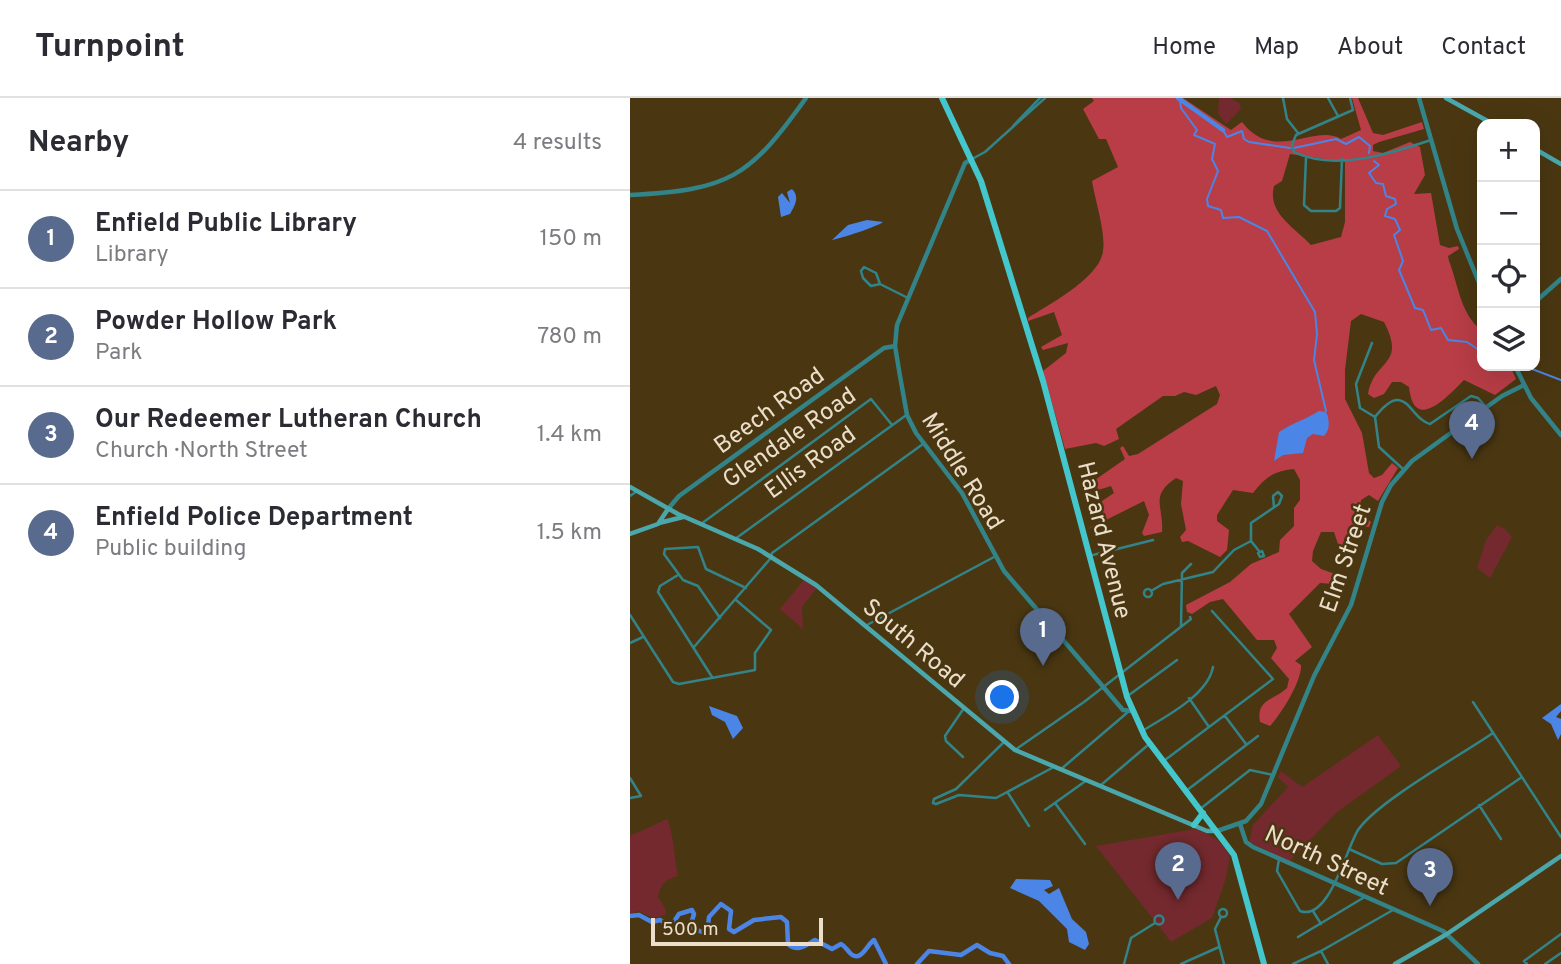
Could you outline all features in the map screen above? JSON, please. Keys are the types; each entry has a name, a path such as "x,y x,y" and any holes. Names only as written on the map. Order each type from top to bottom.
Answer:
{"main road":[{"path":"1446,98 1484,119"},
{"name":"Hazard Avenue","path":"945,100 972,159 1050,402 1130,712 1150,744 1217,831 1237,864 1264,964"},
{"path":"1540,152 1561,164"},
{"name":"South Road","path":"630,487 683,517 772,556 816,585 867,625 1003,743 1052,767 1207,831 1217,831"},
{"path":"658,524 668,509"},
{"path":"630,534 683,517"},
{"path":"1194,825 1201,811"},
{"path":"1395,964 1447,934 1561,856"}],"street":[{"path":"630,195 701,188 738,173 773,144 806,98"},
{"path":"972,159 984,153 1042,98"},
{"path":"1283,98 1287,119 1297,134"},
{"path":"1328,98 1338,116"},
{"path":"1350,98 1354,108 1297,134 1292,148 1296,154 1342,159 1382,156 1431,140"},
{"path":"1419,98 1457,229 1477,278"},
{"path":"1306,156 1304,205 1311,211 1336,211 1340,208 1342,159"},
{"name":"Middle Road","path":"972,159 965,165 897,325 895,346 907,415 923,444 962,493 994,556 1103,686 1130,712"},
{"path":"880,284 874,287 869,284 862,276 862,269 873,270 880,284 908,298"},
{"path":"1540,298 1561,279"},
{"path":"1372,343 1356,391 1362,411 1375,417"},
{"name":"Beech Road","path":"668,509 674,500 708,474 884,348 895,346"},
{"path":"1518,371 1536,406 1561,435"},
{"name":"Elm Street","path":"1240,824 1258,810 1314,676 1351,606 1382,502 1403,469 1486,407 1524,385"},
{"path":"1375,417 1396,400 1406,402 1424,422 1430,424 1471,396 1478,398 1486,407"},
{"name":"Glendale Road","path":"701,524 871,400 875,400 892,425"},
{"name":"Ellis Road","path":"735,539 907,415"},
{"path":"1375,417 1379,447 1403,469"},
{"path":"694,647 772,556 792,537 923,444"},
{"path":"630,496 636,491"},
{"path":"1259,551 1251,541 1251,523 1274,507"},
{"path":"1089,556 1153,540"},
{"path":"1151,591 1181,579 1213,572 1234,550 1251,541"},
{"path":"720,618 698,586 682,580 678,575 664,554 665,549 698,547 706,569 746,588"},
{"path":"867,625 994,556"},
{"path":"1181,626 1184,616 1181,579 1183,571 1191,564"},
{"path":"678,575 660,586 658,592 713,679"},
{"path":"630,615 675,684 713,679 755,670 755,653 771,632 736,600"},
{"path":"1163,761 1273,679 1212,611"},
{"path":"1015,750 1103,686 1191,619 1190,617"},
{"path":"630,643 643,637"},
{"path":"1127,696 1177,660"},
{"path":"1142,731 1189,698 1209,680 1213,667"},
{"path":"1189,698 1209,727"},
{"path":"1474,702 1561,837"},
{"path":"963,757 946,741 945,736 964,708"},
{"path":"1060,770 1130,712"},
{"path":"1225,716 1246,745"},
{"path":"1279,859 1277,871 1300,911 1313,910 1326,900 1349,849 1368,820 1493,733"},
{"path":"1186,791 1258,736"},
{"path":"1003,743 956,789 934,799 933,803 959,795 989,799 1008,793 1052,767"},
{"path":"1101,785 1150,744"},
{"path":"1201,811 1250,770 1273,775"},
{"path":"1349,849 1382,864 1392,864 1522,777"},
{"path":"630,778 642,796 630,798"},
{"path":"1045,810 1087,780"},
{"path":"956,789 959,795"},
{"path":"1008,793 1029,826"},
{"path":"1055,803 1084,844"},
{"path":"1479,804 1500,839"},
{"path":"1217,831 1240,824"},
{"name":"North Street","path":"1240,824 1249,844 1447,934 1478,964"},
{"path":"1298,937 1363,898"},
{"path":"1313,910 1321,924"},
{"path":"1293,964 1393,910"},
{"path":"1221,916 1215,929 1224,964"},
{"path":"1124,964 1131,938 1155,923"},
{"path":"1520,964 1561,934"},
{"path":"1181,964 1219,947"},
{"path":"1321,951 1328,964"},
{"path":"1545,964 1561,953"}],"shaded area":[{"path":"1092,98 1183,98 1231,130 1242,122 1254,134 1281,142 1331,135 1341,139 1361,130 1352,98 1358,98 1373,133 1383,135 1422,122 1424,129 1379,142 1373,145 1373,151 1383,153 1410,142 1420,147 1425,175 1414,194 1431,193 1440,245 1449,248 1458,246 1459,249 1448,256 1461,299 1477,326 1477,371 1512,371 1516,379 1495,395 1464,380 1441,402 1424,410 1417,408 1412,401 1409,387 1401,382 1392,382 1384,394 1374,398 1368,394 1376,374 1391,355 1390,336 1384,322 1361,314 1351,321 1345,370 1345,399 1362,433 1369,473 1374,478 1382,475 1392,463 1398,468 1378,501 1369,495 1361,500 1360,512 1371,522 1369,527 1355,526 1344,539 1343,551 1340,550 1334,532 1321,532 1312,561 1321,569 1335,574 1336,580 1333,584 1320,583 1289,614 1312,647 1295,661 1301,665 1295,688 1270,726 1260,722 1261,709 1267,701 1287,688 1289,679 1271,658 1277,648 1274,640 1257,640 1223,599 1210,602 1192,614 1187,612 1186,605 1230,582 1251,564 1279,552 1280,540 1294,526 1294,508 1300,500 1300,480 1294,469 1270,476 1253,493 1233,490 1217,515 1217,521 1229,530 1227,550 1220,557 1188,541 1182,542 1180,537 1186,530 1181,504 1183,481 1176,478 1160,496 1162,532 1144,536 1142,533 1149,515 1144,501 1088,529 1103,519 1102,501 1114,493 1111,486 1098,490 1092,482 1125,459 1120,448 1123,446 1129,456 1138,454 1217,404 1220,395 1216,386 1196,395 1184,392 1175,396 1163,396 1116,429 1119,439 1104,446 1096,443 1065,449 1043,371 1066,353 1068,343 1043,350 1041,347 1062,335 1054,312 1028,321 1028,318 1083,280 1100,261 1103,251 1102,226 1092,181 1118,167 1106,139 1099,139 1083,109 1094,101","holes":["1290,154 1345,162 1345,222 1341,237 1311,245 1278,212 1274,204 1274,186 1282,181"]},
{"path":"1219,98 1231,98 1240,104 1241,109 1226,124 1218,113"},
{"path":"1497,525 1512,537 1490,578 1477,568 1486,540"},
{"path":"807,576 819,585 802,607 803,629 780,609"},
{"path":"1378,735 1401,766 1336,813 1290,861 1249,842 1253,825 1288,787 1278,777 1281,771 1302,787"},
{"path":"667,819 678,876 664,883 659,892 658,897 666,910 665,915 654,918 638,911 630,915 630,836"},
{"path":"1195,829 1215,839 1230,856 1226,878 1212,918 1171,942 1096,846"}],"water":[{"path":"792,189 796,195 795,204 790,214 781,217 778,197 782,193 790,203 787,192"},
{"path":"867,220 883,222 832,240 848,225"},
{"path":"1319,411 1326,412 1328,418 1326,434 1313,434 1307,438 1303,453 1283,455 1274,461 1279,432"},
{"path":"1561,704 1561,711 1556,717 1561,719 1561,734 1558,740 1551,724 1542,718"},
{"path":"709,706 737,716 743,728 733,739 725,722 712,715"},
{"path":"1016,879 1050,880 1053,886 1044,890 1049,894 1059,888 1072,919 1086,932 1089,944 1085,950 1069,942 1067,929 1039,901 1010,888"}],"waterway":[{"path":"1178,98 1223,130"},
{"path":"1180,100 1181,108 1197,130 1194,135 1215,144 1212,159 1218,171 1207,199 1208,206 1221,210 1223,218 1239,217 1267,231 1315,312 1317,334 1314,360 1326,411"},
{"path":"1223,130 1227,137 1242,131 1244,139 1249,142 1290,148"},
{"path":"1294,148 1336,139 1346,144 1359,137 1370,146 1369,153"},
{"path":"1374,161 1379,165 1369,173 1376,183 1383,184 1386,196 1395,199 1396,204 1387,209 1385,216 1395,219 1400,230 1394,235 1403,261 1399,270 1415,308 1423,310 1431,330 1441,328 1448,340 1467,342 1477,349"},
{"path":"1537,371 1561,380"},
{"path":"630,916 639,915 652,922 660,920 671,926 679,914 692,910 694,914 690,927 707,934 709,917 721,904 731,911 729,929 734,932 754,920 781,917 787,922 788,944 792,947 802,947 815,940 832,949 841,944 857,956 874,940 886,964"},
{"path":"917,964 929,951 961,955 977,945 990,953 1003,956 1009,964"}],"place":[{"name":"Enfield Police Department","path":"1472,459"},
{"name":"Enfield Public Library","path":"1043,666"},
{"name":"Powder Hollow Park","path":"1178,900"},
{"name":"Our Redeemer Lutheran Church","path":"1430,906"}]}
